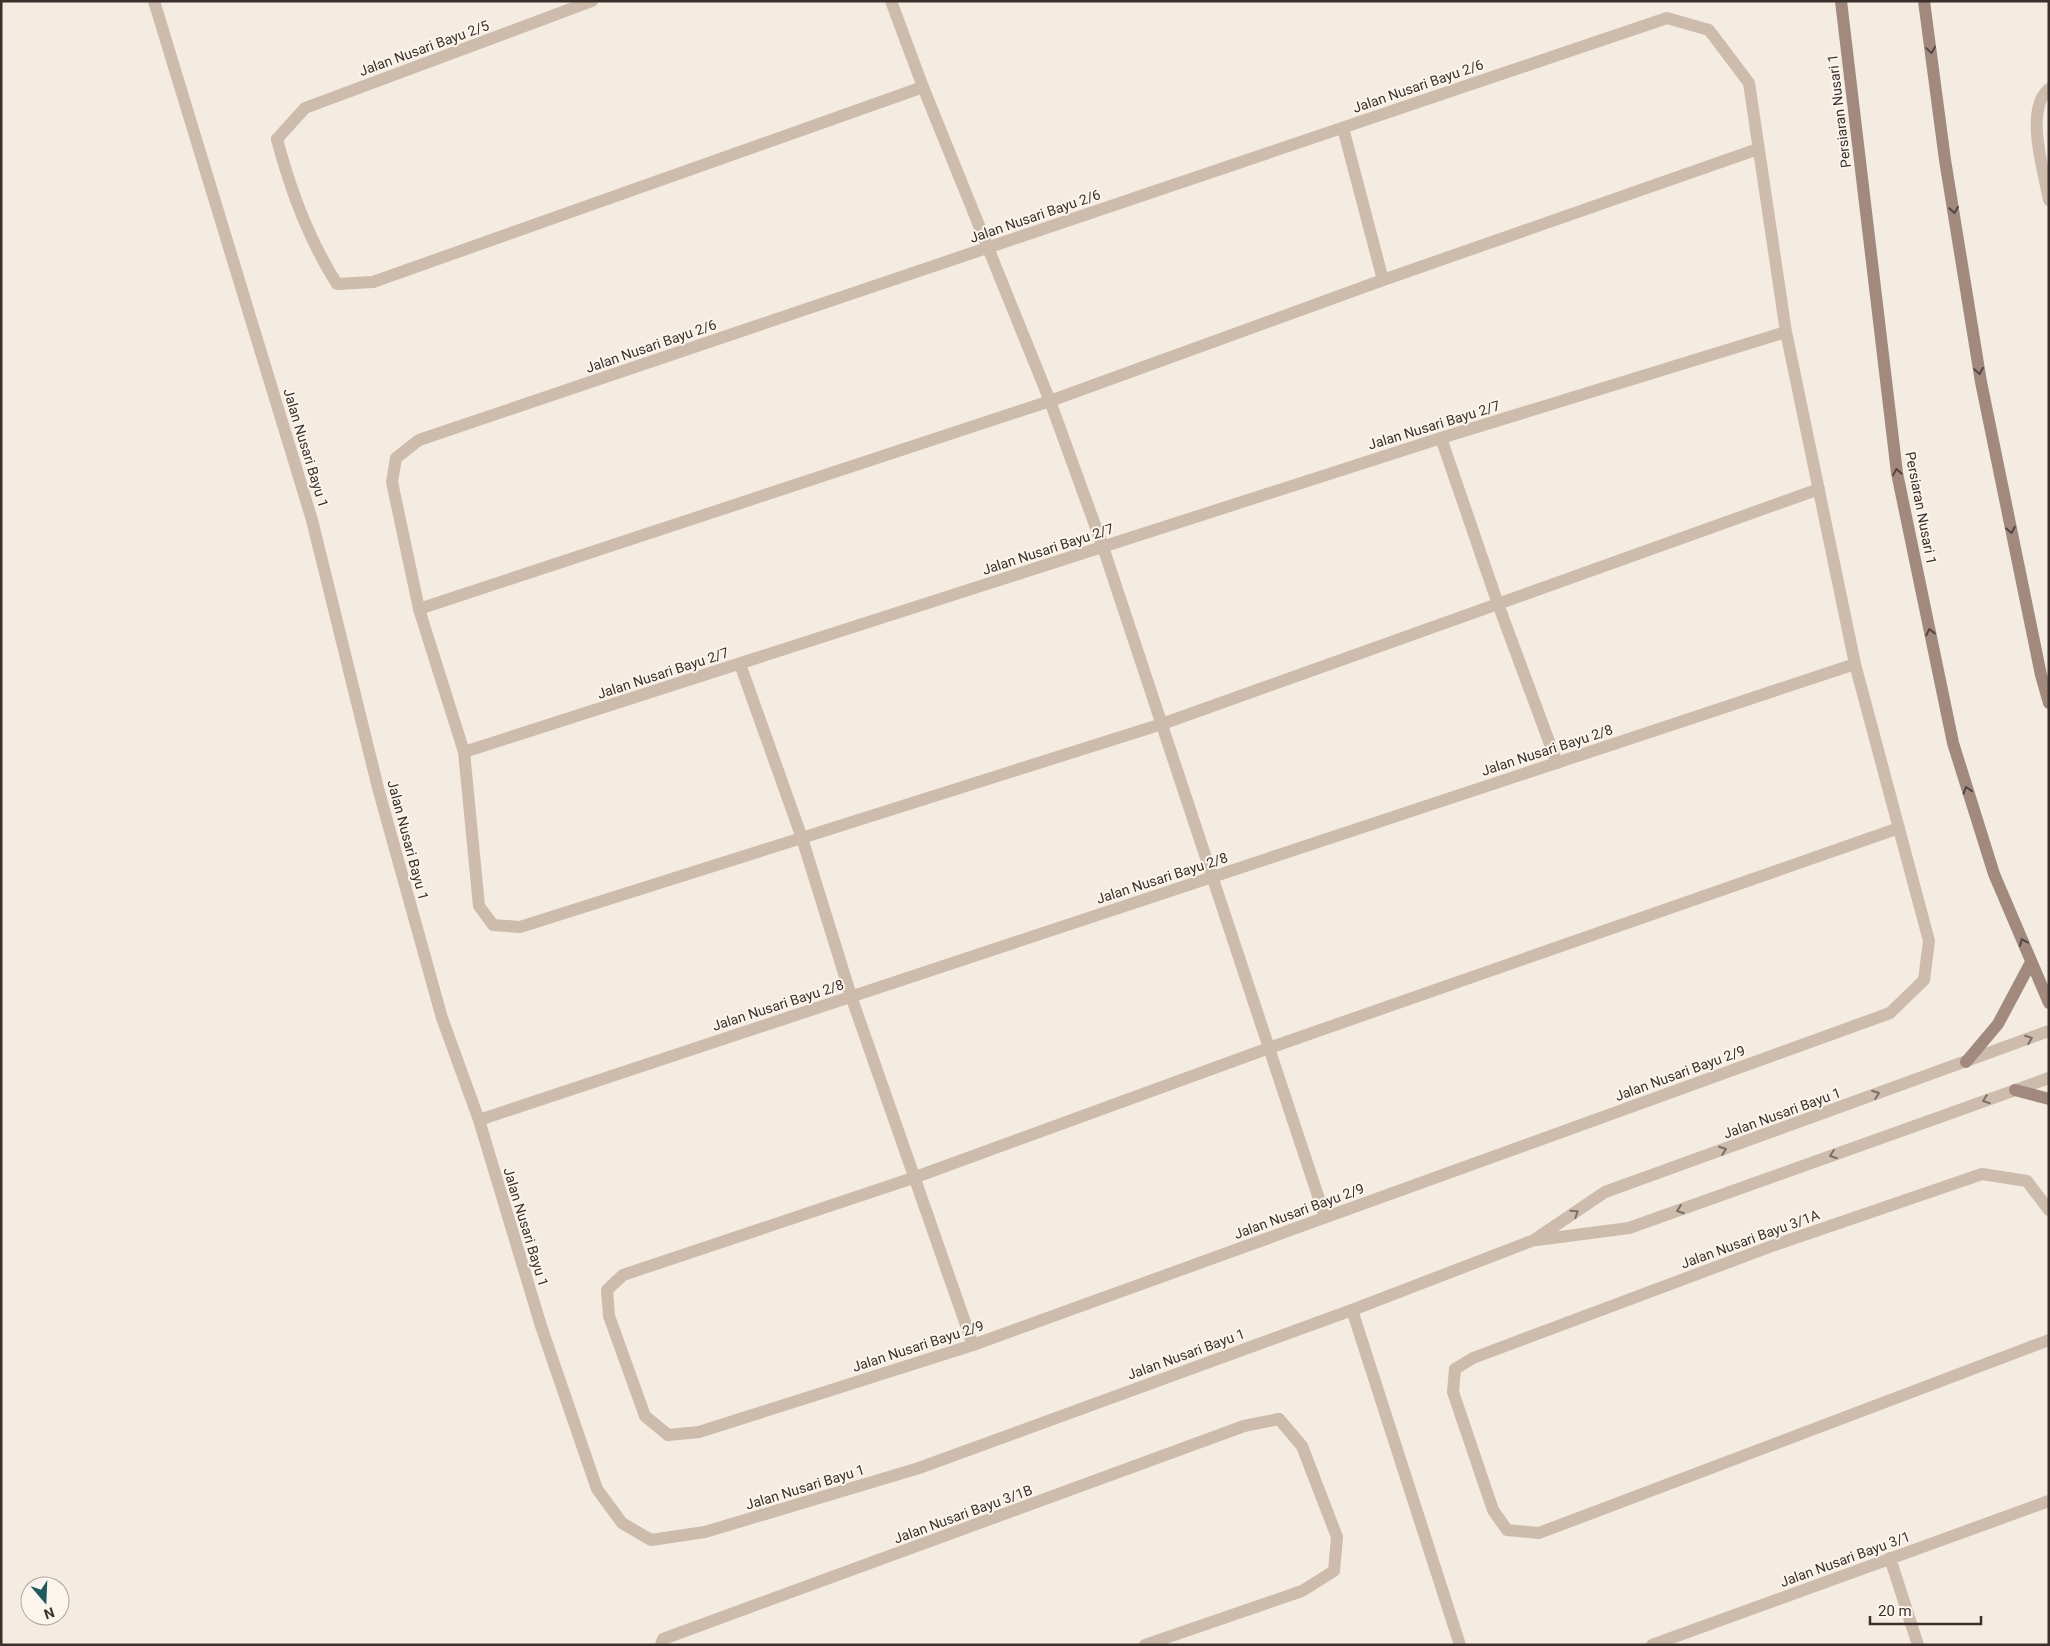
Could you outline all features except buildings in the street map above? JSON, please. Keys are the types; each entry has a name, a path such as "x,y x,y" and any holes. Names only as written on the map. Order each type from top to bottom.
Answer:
{"main road":[{"name":"Persiaran Nusari 1","path":"1841,1 1897,473 1953,743 1994,874 2049,1003"},
{"path":"1924,1 1945,160 1981,382 2040,674 2049,702"},
{"path":"1966,1062 1998,1024 2031,962"},
{"path":"2016,1090 2049,1099"}],"street":[{"name":"Jalan Nusari Bayu 1","path":"154,1 312,520 378,788 442,1018 479,1120 541,1326 597,1489 622,1523 652,1540 705,1532 919,1468 1352,1310 1534,1240 1605,1192 2049,1031"},
{"name":"Jalan Nusari Bayu 2/5","path":"592,1 305,108 278,138 289,183 324,264 337,284 373,282 923,88"},
{"path":"891,1 923,88 1050,401 1103,547 1325,1218"},
{"name":"Jalan Nusari Bayu 2/6","path":"419,609 392,482 396,458 419,440 1667,18 1709,30 1749,83 1786,332 1855,664 1929,941 1924,980"},
{"path":"2049,89 2042,95 2035,122 2049,200"},
{"path":"1343,128 1383,280"},
{"path":"1758,149 1383,280 1050,401 419,609 464,752 479,906 492,925 520,927 1162,724 1819,490"},
{"name":"Jalan Nusari Bayu 2/7","path":"464,752 1441,438 1786,332"},
{"path":"1441,438 1498,604 1556,763"},
{"path":"740,664 802,838 851,996 913,1178 973,1345"},
{"name":"Jalan Nusari Bayu 2/8","path":"479,1120 1855,664"},
{"path":"913,1178 1269,1048 1899,828"},
{"name":"Jalan Nusari Bayu 2/9","path":"913,1178 623,1275 607,1290 609,1316 645,1416 668,1435 699,1432 973,1345 1890,1013 1924,980"},
{"name":"Jalan Nusari Bayu 1","path":"1534,1240 1629,1228 2049,1078"},
{"name":"Jalan Nusari Bayu 3/1A","path":"2049,1210 2027,1181 1982,1174 1772,1246 1473,1358 1455,1369 1453,1392 1493,1510 1507,1530 1539,1533 2049,1340"},
{"path":"1352,1310 1460,1645"},
{"name":"Jalan Nusari Bayu 3/1B","path":"661,1645 664,1639 1244,1426 1280,1419 1302,1446 1337,1537 1334,1571 1302,1591 1145,1645"},
{"name":"Jalan Nusari Bayu 3/1","path":"1652,1645 2049,1501"},
{"path":"1890,1558 1918,1645"}]}
